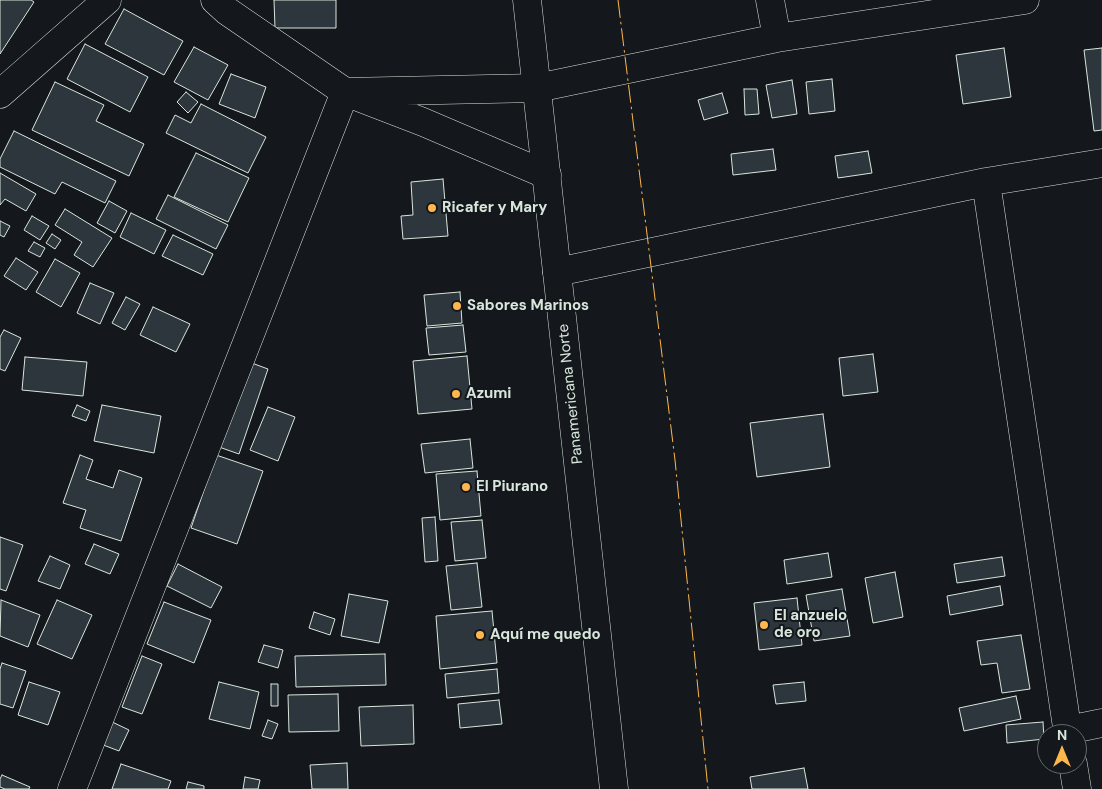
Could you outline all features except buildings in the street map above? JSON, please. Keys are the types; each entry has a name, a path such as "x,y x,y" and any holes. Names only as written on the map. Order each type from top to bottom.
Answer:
{"main road":[{"path":"0,94 107,0"},
{"path":"215,0 227,11 345,92 423,122 547,175"},
{"name":"Panamericana Norte","path":"527,0 614,789"},
{"path":"770,0 777,38"},
{"path":"345,92 537,88 777,38 1025,0"},
{"path":"72,789 345,92"},
{"path":"557,272 986,182 1102,163"},
{"path":"986,182 1067,724"},
{"path":"1087,727 1102,723"},
{"path":"1074,774 1076,789"}],"power":[{"path":"618,0 675,460 708,789"}],"place":[{"name":"Ricafer y Mary","path":"432,208"},
{"name":"Sabores Marinos","path":"457,306"},
{"name":"Azumi","path":"456,394"},
{"name":"El Piurano","path":"466,487"},
{"name":"El anzuelo de oro","path":"764,625"},
{"name":"Aquí me quedo","path":"480,635"}]}
